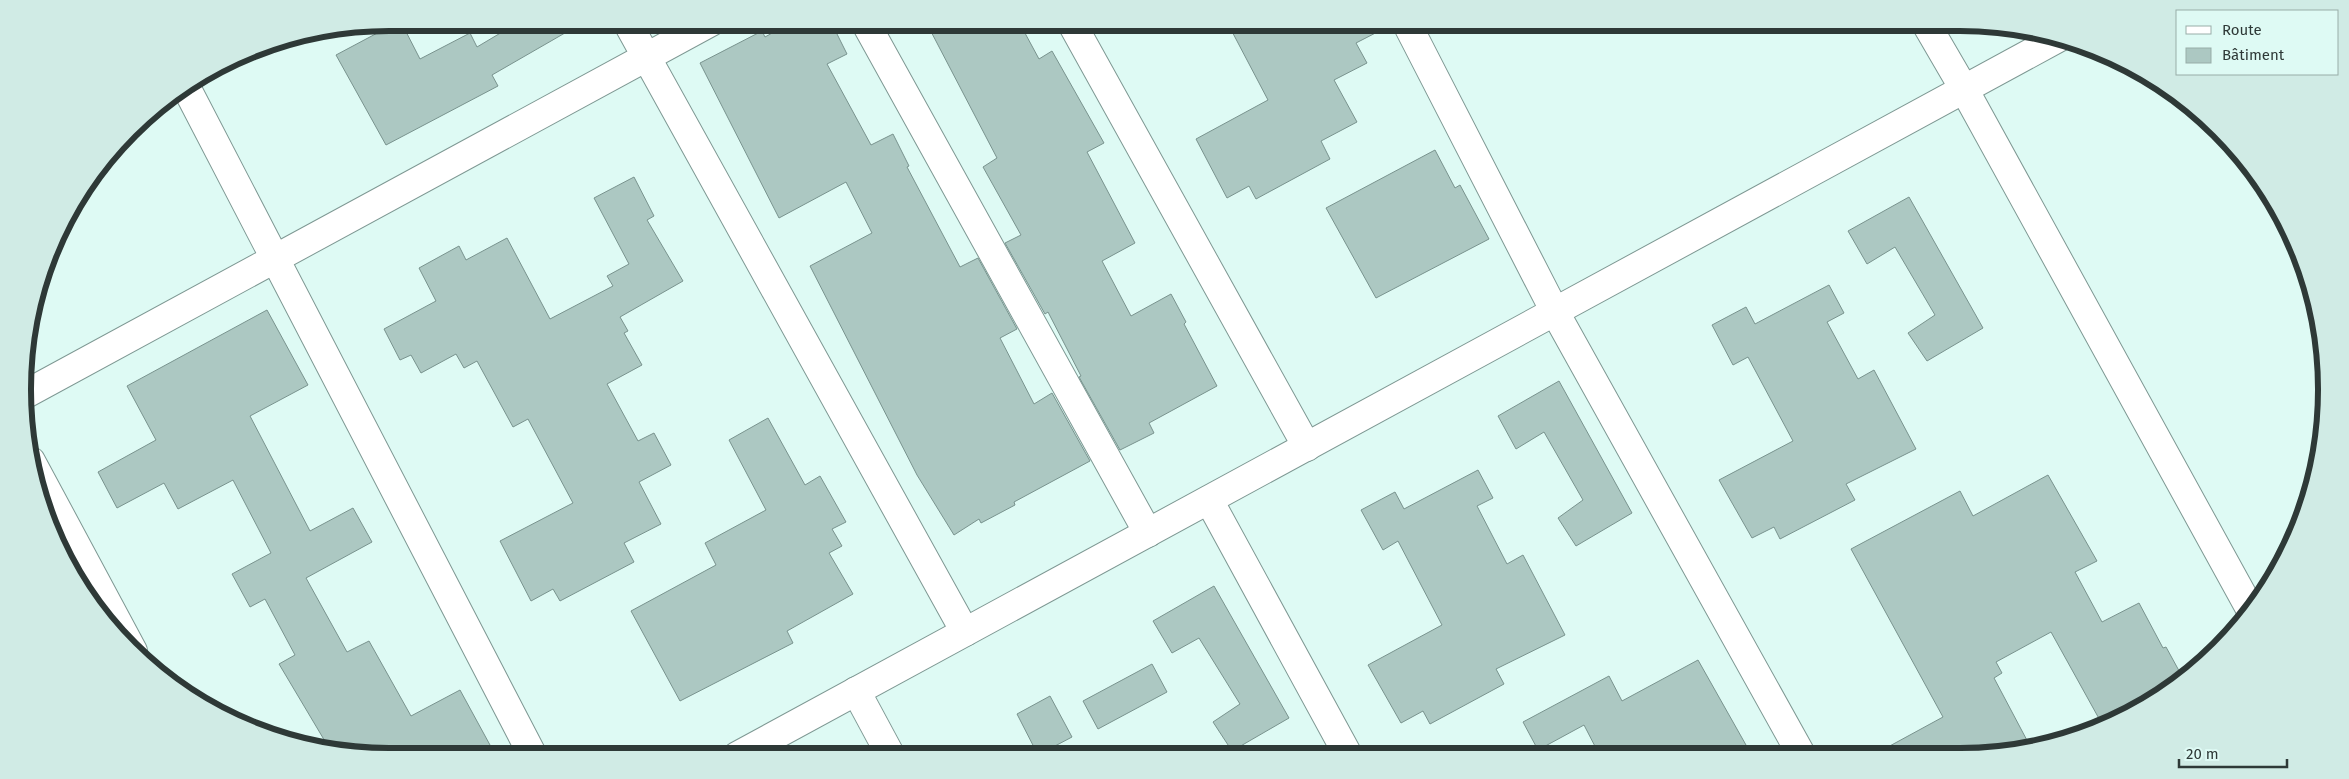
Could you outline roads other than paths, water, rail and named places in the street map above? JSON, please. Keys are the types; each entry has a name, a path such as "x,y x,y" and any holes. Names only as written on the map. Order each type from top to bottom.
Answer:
{"street":[{"path":"632,31 965,632"},
{"path":"31,391 695,31"},
{"path":"870,31 1148,533"},
{"path":"1076,31 1307,446"},
{"path":"1411,31 1555,312 1797,748"},
{"path":"1930,31 1964,88 2248,603"},
{"path":"753,748 2050,42"},
{"path":"189,93 273,260 529,748"},
{"path":"44,485 119,625"},
{"path":"1209,500 1344,748"},
{"path":"856,691 887,748"}]}
